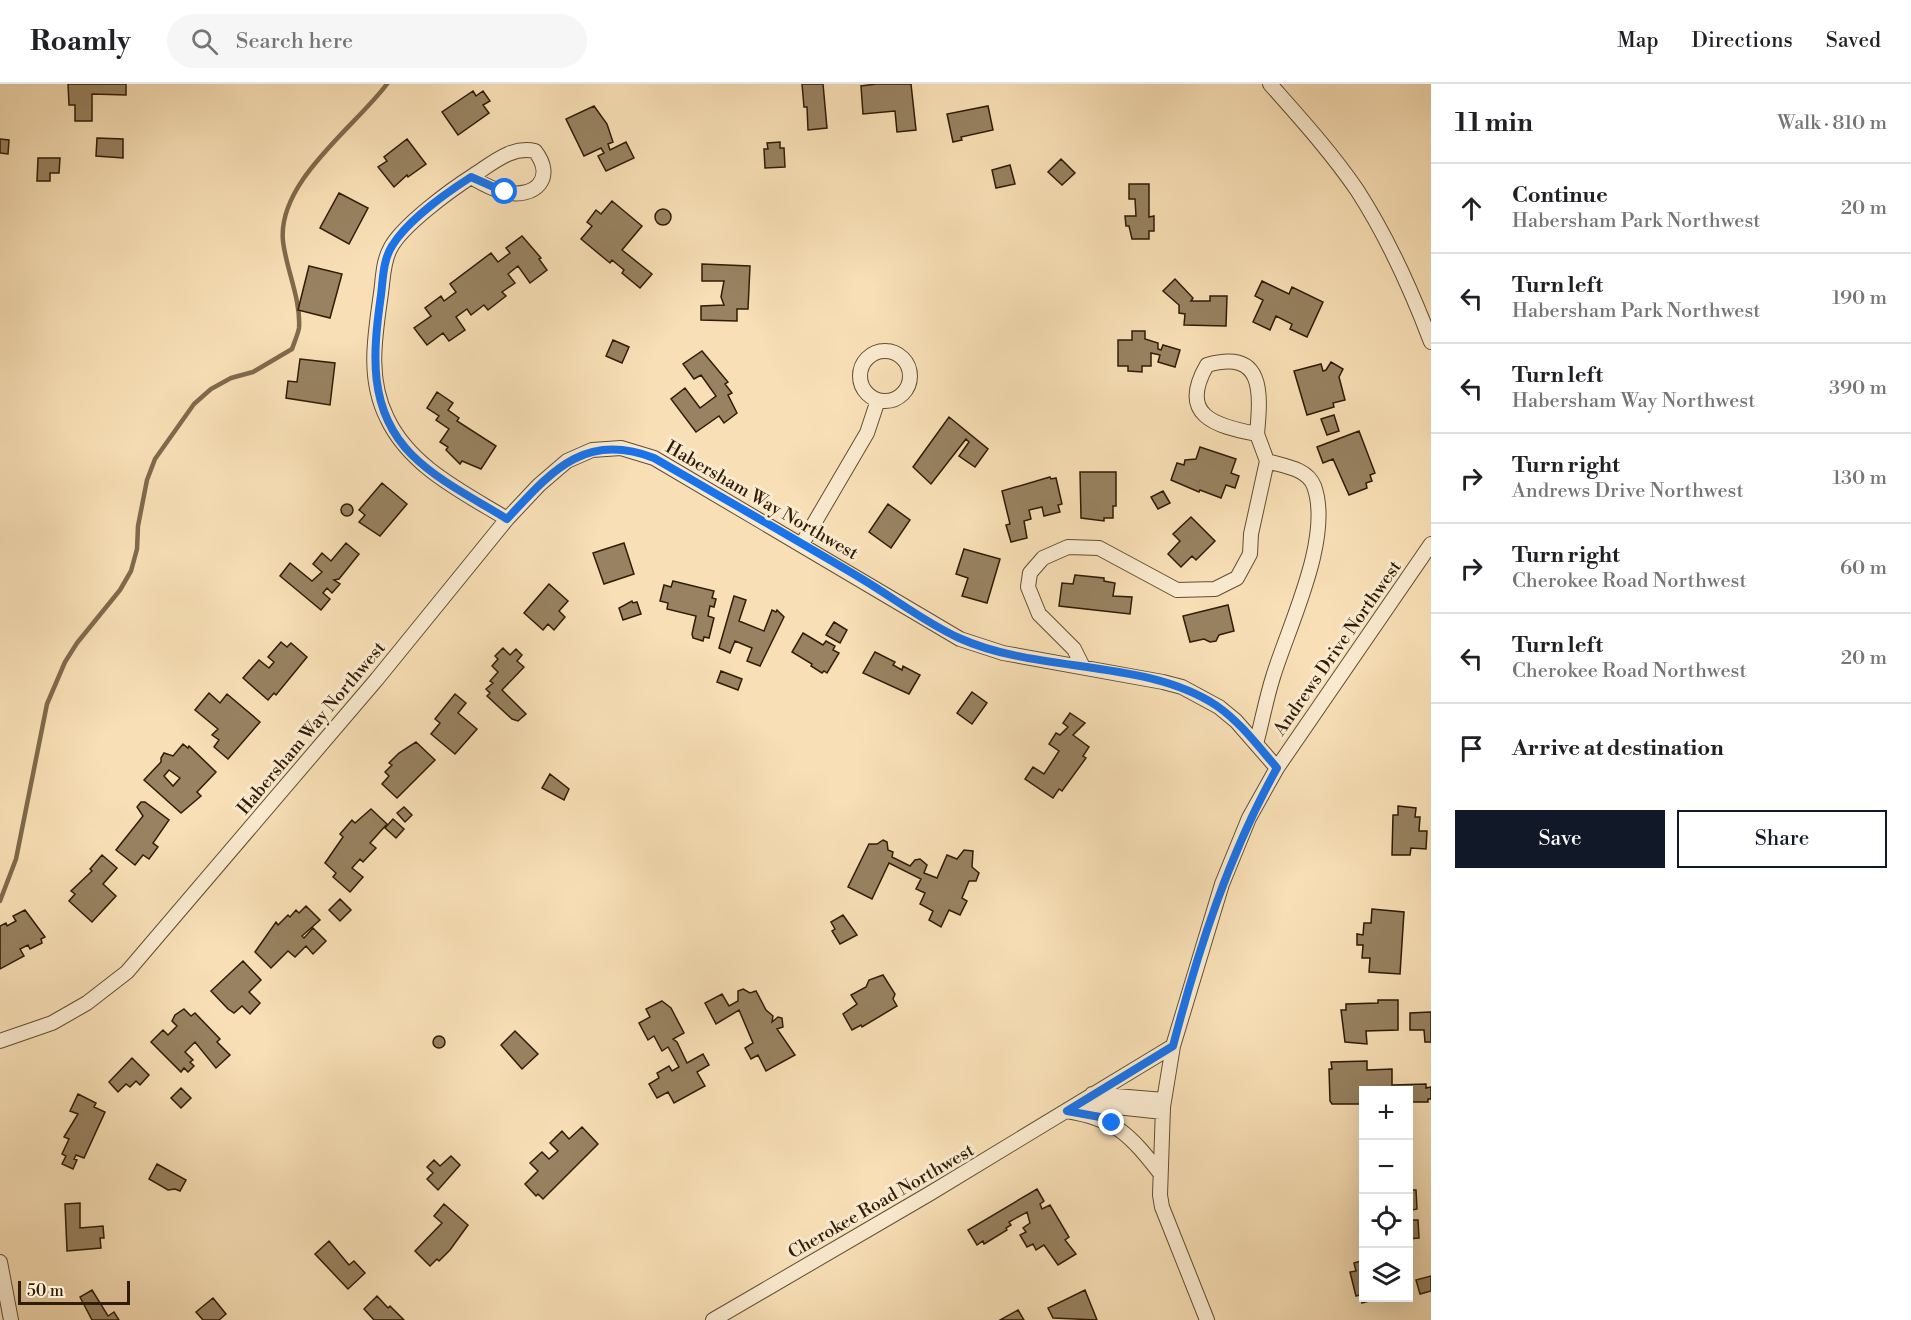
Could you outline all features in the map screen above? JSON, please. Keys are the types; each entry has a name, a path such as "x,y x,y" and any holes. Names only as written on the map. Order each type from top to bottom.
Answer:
{"street":[{"path":"1270,84 1312,132 1356,189 1386,239 1411,290 1431,342"},
{"path":"471,177 505,192 525,193 538,187 545,175 543,161 536,151 522,148 471,177 405,229 390,249 385,266 374,340 374,376 387,418 411,454 436,475 507,519"},
{"path":"1083,667 1074,649 1039,614 1032,602 1028,587 1030,573 1043,558 1068,547 1099,548 1178,590 1215,589 1237,578 1250,554 1251,534 1267,461 1257,434 1260,402 1257,379 1246,365 1227,359 1207,365 1197,382 1196,403 1207,419 1230,429 1257,434"},
{"path":"802,544 867,433 878,400"},
{"name":"Habersham Way Northwest","path":"0,1041 60,1018 87,1004 127,972 377,679 507,519 539,485 567,461 592,450 621,448 654,458 960,639 1003,653 1163,682 1200,695 1236,721 1277,768"},
{"path":"1256,744 1273,676 1300,607 1319,529 1314,486 1304,472 1267,461"},
{"name":"Andrews Drive Northwest","path":"1207,1320 1162,1207 1160,1173 1164,1106 1173,1046 1222,884 1249,818 1277,768 1431,544"},
{"name":"Cherokee Road Northwest","path":"713,1320 1173,1046"},
{"path":"1092,1094 1164,1106"},
{"path":"1079,1103 1164,1106"},
{"path":"1067,1111 1100,1117 1120,1128 1160,1173"},
{"path":"0,1262 11,1320"}],"building":[{"path":"68,84 126,84 126,95 92,94 92,121 75,121 75,105 69,105"},
{"path":"802,84 823,84 827,128 808,130 807,107 804,107"},
{"path":"911,84 916,130 897,132 895,111 863,114 861,86"},
{"path":"473,91 476,96 483,91 490,101 483,105 489,113 458,135 442,112"},
{"path":"594,106 607,124 613,142 608,144 610,150 626,142 634,158 606,171 598,156 604,153 601,148 584,156 566,119"},
{"path":"988,106 993,130 961,137 962,140 953,142 947,114"},
{"path":"97,138 123,139 123,158 96,156"},
{"path":"0,139 9,140 8,154 0,153"},
{"path":"407,139 426,164 408,177 407,175 394,187 378,167 387,161 384,157"},
{"path":"780,142 780,148 784,148 785,167 765,168 764,149 768,149 767,143"},
{"path":"38,158 60,158 59,173 50,173 50,181 37,181"},
{"path":"1061,159 1075,173 1062,185 1048,172"},
{"path":"1010,165 1015,184 996,188 992,170"},
{"path":"1129,184 1149,184 1149,217 1154,216 1154,231 1149,231 1149,239 1132,239 1129,226 1126,226 1125,216 1136,216 1135,199 1129,199"},
{"path":"339,193 368,208 349,244 320,228"},
{"path":"612,201 642,226 622,250 652,274 640,288 622,273 624,270 612,260 610,263 581,239 592,226 587,222 596,210 601,214"},
{"path":"663,209 669,211 671,217 669,223 663,225 657,223 655,217 657,211"},
{"path":"522,236 541,258 539,259 547,270 530,283 518,266 508,274 515,283 502,292 506,296 488,310 484,305 471,315 467,309 456,317 465,330 449,341 443,333 427,345 414,328 431,316 425,308 441,296 444,301 456,292 450,284 491,253 498,262 510,253 506,248"},
{"path":"702,264 750,266 748,309 737,309 737,321 701,320 701,306 724,305 721,297 724,281 702,281"},
{"path":"309,266 342,274 330,318 298,310"},
{"path":"1175,279 1193,298 1191,301 1210,301 1210,296 1227,296 1226,326 1184,325 1185,314 1179,313 1179,305 1163,291"},
{"path":"1262,281 1289,294 1292,287 1323,302 1307,337 1290,329 1292,324 1276,316 1270,330 1253,322 1263,300 1255,296"},
{"path":"1132,331 1145,331 1145,339 1158,343 1158,349 1161,350 1163,345 1180,350 1175,367 1158,362 1160,355 1151,353 1151,366 1142,366 1142,372 1128,371 1128,366 1118,366 1118,340 1132,340"},
{"path":"613,340 629,347 622,363 606,356"},
{"path":"702,351 728,382 725,384 732,393 728,395 737,413 724,423 719,416 696,432 671,399 685,388 700,408 716,396 701,375 694,379 683,364"},
{"path":"300,359 335,363 330,405 286,398 288,381 297,382"},
{"path":"1331,362 1343,369 1339,377 1345,400 1333,403 1334,407 1307,415 1294,371 1321,364 1323,371"},
{"path":"437,392 453,403 448,410 459,418 457,421 496,446 481,469 462,461 460,464 446,450 448,447 440,442 449,429 436,420 439,416 427,408"},
{"path":"1334,415 1339,431 1327,435 1321,419"},
{"path":"949,417 988,449 975,467 959,456 969,442 966,439 931,484 913,467"},
{"path":"1359,431 1375,473 1370,475 1372,481 1366,483 1367,488 1349,495 1333,459 1323,463 1317,447"},
{"path":"1200,447 1236,459 1231,473 1239,476 1235,488 1226,485 1221,498 1200,490 1199,492 1171,480 1177,463 1184,465 1185,460 1196,459"},
{"path":"1080,472 1116,472 1116,506 1113,506 1113,518 1104,518 1104,521 1081,518"},
{"path":"1050,477 1051,479 1056,478 1062,504 1058,505 1060,512 1044,516 1042,507 1029,510 1031,519 1024,521 1027,538 1011,542 1006,525 1010,524 1002,491"},
{"path":"382,483 407,504 380,536 359,522 365,515 359,510"},
{"path":"1163,491 1170,503 1158,509 1151,497"},
{"path":"349,504 353,510 349,516 345,516 341,508"},
{"path":"888,504 910,520 891,548 869,532"},
{"path":"1191,517 1215,541 1196,560 1192,556 1181,567 1168,554 1180,541 1173,534"},
{"path":"346,543 359,554 339,579 334,580 340,584 332,593 327,588 323,593 330,599 321,610 280,576 290,563 312,581 322,572 313,564 322,553 331,561"},
{"path":"624,543 634,574 604,584 593,553"},
{"path":"964,549 1000,559 987,603 962,596 968,578 956,574"},
{"path":"1075,575 1104,578 1104,581 1115,583 1113,596 1132,597 1130,614 1059,606 1062,583 1073,584"},
{"path":"673,581 714,591 712,598 716,599 714,607 710,606 708,616 714,618 709,638 704,637 703,641 693,638 696,616 667,609 668,603 660,601 664,585 671,587"},
{"path":"549,584 568,601 559,611 565,617 554,630 548,624 543,630 524,613"},
{"path":"734,596 746,600 739,621 764,631 772,610 776,612 777,610 784,617 760,666 747,661 752,648 735,641 730,653 719,648"},
{"path":"632,601 637,602 641,614 623,620 619,608"},
{"path":"1228,605 1234,631 1219,635 1216,641 1210,642 1204,639 1190,642 1183,616"},
{"path":"834,622 847,630 840,643 826,635"},
{"path":"803,633 823,645 826,641 835,646 833,650 839,653 827,673 824,671 822,673 792,652"},
{"path":"281,642 287,647 291,643 307,657 276,695 274,693 268,700 243,678 259,660 269,668 274,662 268,657"},
{"path":"503,648 510,655 516,649 522,655 517,661 524,667 502,690 526,714 518,721 512,719 487,696 490,693 486,689 493,683 490,681 498,672 492,666 498,659 495,656"},
{"path":"875,652 895,662 893,665 902,670 903,666 920,675 909,694 863,673"},
{"path":"721,671 742,679 738,690 717,682"},
{"path":"972,692 987,703 972,724 957,713"},
{"path":"209,693 220,703 227,694 260,722 228,759 214,747 219,740 212,735 218,729 195,710"},
{"path":"455,694 466,703 458,713 477,729 455,754 431,734 440,723 435,719"},
{"path":"1070,713 1085,723 1073,735 1089,747 1083,756 1086,758 1062,791 1059,789 1053,798 1025,779 1033,767 1044,774 1059,751 1049,744 1056,733 1060,735 1068,727 1063,723"},
{"path":"416,742 435,760 397,798 382,784 389,776 385,772 392,765 389,763 399,753"},
{"path":"183,744 188,748 189,746 216,772 197,792 201,796 181,813 144,780 161,762 164,753 173,756","holes":["169,770 180,778 173,786 164,776"]},
{"path":"550,774 569,789 564,800 542,788"},
{"path":"141,802 145,802 169,820 153,843 158,847 149,859 143,855 135,865 116,850 143,816 137,807"},
{"path":"1398,806 1416,808 1415,817 1420,817 1419,831 1427,831 1426,849 1411,848 1410,855 1392,855 1393,815 1398,815"},
{"path":"404,807 412,815 405,822 397,813"},
{"path":"371,809 387,824 370,843 376,848 363,862 360,859 352,868 363,877 350,892 333,877 336,873 325,863 343,837 340,834 352,820 355,823"},
{"path":"393,819 404,829 396,838 385,828"},
{"path":"883,840 887,842 888,850 893,852 892,857 910,866 915,860 920,859 927,865 924,873 937,878 947,855 957,859 964,850 973,851 972,867 979,873 976,881 969,881 962,898 967,901 960,915 949,910 941,927 929,920 933,911 920,904 925,893 916,889 921,879 889,863 872,899 848,887 869,844 877,844"},
{"path":"102,855 117,868 103,884 116,896 92,922 69,901 75,894 71,891 92,871 90,869"},
{"path":"340,899 351,910 340,921 329,910"},
{"path":"306,906 320,920 302,936 304,938 313,928 326,941 313,954 306,946 295,957 288,951 271,968 255,952 276,922 278,925 288,915 290,917 296,910 299,913"},
{"path":"1372,909 1404,912 1400,974 1369,972 1370,958 1362,958 1363,945 1357,945 1357,934 1363,935 1364,923 1371,923"},
{"path":"25,910 45,937 41,939 42,943 30,949 28,945 20,949 24,956 0,969 0,926 6,923 7,926 16,921 13,916"},
{"path":"843,915 857,935 840,944 832,931 835,929 831,922"},
{"path":"243,961 261,980 249,992 260,1003 250,1014 242,1006 234,1013 211,991"},
{"path":"883,975 895,994 893,999 897,1006 862,1027 861,1025 852,1030 843,1014 857,1004 851,995 866,987 869,980"},
{"path":"743,989 750,993 756,991 766,1010 773,1016 772,1022 778,1017 782,1018 783,1027 777,1029 795,1055 766,1071 758,1055 751,1059 745,1048 753,1043 739,1010 716,1024 705,1003 722,994 729,1006 738,1001 738,991"},
{"path":"1378,1000 1398,1000 1398,1030 1366,1031 1367,1044 1345,1042 1341,1010 1346,1010 1346,1004 1378,1003"},
{"path":"662,1001 671,1008 684,1033 673,1039 677,1042 687,1063 703,1054 709,1065 697,1072 705,1086 674,1103 668,1092 657,1098 649,1084 659,1078 657,1073 669,1066 672,1071 679,1067 668,1047 662,1051 654,1036 648,1040 639,1023 650,1017 646,1009"},
{"path":"184,1009 191,1016 195,1013 220,1039 217,1042 230,1055 216,1068 195,1042 185,1052 193,1060 190,1062 194,1066 188,1072 184,1068 181,1072 151,1042 163,1030 168,1035 177,1026 172,1021 175,1015"},
{"path":"1431,1012 1431,1042 1425,1042 1424,1030 1410,1030 1410,1013"},
{"path":"515,1031 538,1054 522,1069 501,1045"},
{"path":"439,1036 445,1042 439,1048 433,1042"},
{"path":"132,1058 149,1075 140,1085 136,1081 130,1087 126,1084 118,1092 109,1082"},
{"path":"1367,1061 1367,1070 1392,1069 1392,1085 1426,1084 1426,1088 1431,1087 1431,1099 1428,1099 1428,1102 1413,1102 1413,1086 1359,1086 1359,1104 1332,1104 1329,1069 1332,1069 1331,1062"},
{"path":"181,1088 191,1098 181,1108 171,1098"},
{"path":"78,1094 96,1103 94,1107 105,1112 84,1158 76,1155 74,1159 77,1160 73,1169 62,1164 66,1156 62,1154 69,1139 64,1137 78,1114 70,1111"},
{"path":"582,1127 598,1144 543,1199 538,1194 536,1196 525,1184 538,1171 530,1163 542,1152 549,1159 558,1151 550,1143 562,1131 569,1139"},
{"path":"451,1156 460,1165 438,1190 427,1179 433,1173 427,1167 434,1160 440,1166"},
{"path":"157,1164 186,1180 180,1191 168,1190 149,1179"},
{"path":"1037,1189 1044,1201 1040,1204 1042,1209 1050,1205 1069,1237 1065,1240 1076,1254 1058,1265 1044,1245 1036,1250 1033,1244 1027,1247 1020,1235 1026,1232 1023,1228 1030,1223 1027,1212 1009,1222 1011,1225 1006,1228 1007,1230 984,1244 983,1241 977,1245 968,1230"},
{"path":"1413,1190 1416,1190 1417,1209 1413,1210"},
{"path":"80,1203 80,1228 103,1226 104,1238 100,1238 101,1248 67,1251 65,1204"},
{"path":"444,1204 468,1225 450,1250 430,1266 415,1251 442,1223 434,1216"},
{"path":"1413,1220 1418,1220 1419,1238 1413,1239"},
{"path":"329,1241 349,1265 354,1261 365,1273 348,1289 315,1254"},
{"path":"1359,1262 1359,1295 1356,1296 1350,1272 1356,1271 1354,1263"},
{"path":"1431,1276 1431,1291 1420,1294 1416,1280"},
{"path":"92,1290 108,1316 114,1312 119,1320 92,1320 80,1297"},
{"path":"1085,1290 1097,1320 1053,1318 1048,1308"},
{"path":"377,1296 404,1320 374,1320 364,1309"},
{"path":"213,1298 226,1314 219,1320 203,1320 196,1312"},
{"path":"1018,1310 1024,1320 1000,1320"}],"waterway":[{"path":"0,901 16,859 47,704 65,662 77,643 120,590 131,571 137,549 138,526 147,480 155,459 194,404 211,389 231,378 253,372 292,349 298,330 299,317 283,241 284,219 292,198 321,156 387,84"}],"route":[{"path":"505,192 471,177 455,187 405,229 390,249 385,266 373,359 379,398 398,437 411,454 436,475 507,519 539,485 567,461 592,450 605,448 621,448 639,452 654,458 864,580 932,624 960,639 1003,653 1163,682 1200,695 1236,721 1277,768 1249,818 1222,884 1173,1046 1067,1111 1100,1117 1112,1123"}]}
